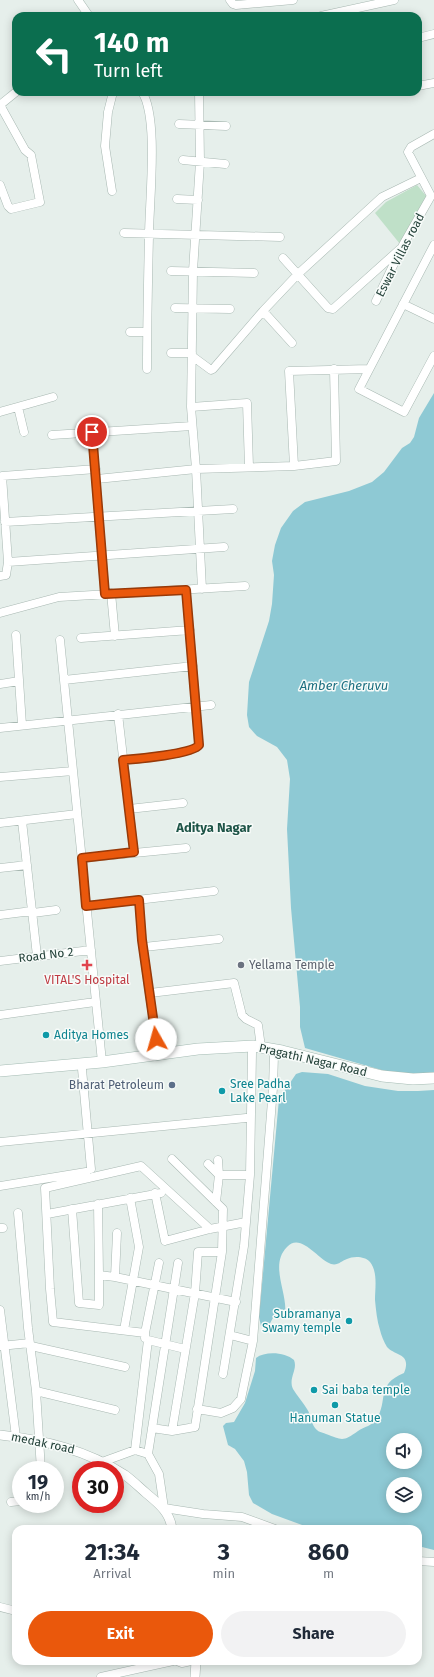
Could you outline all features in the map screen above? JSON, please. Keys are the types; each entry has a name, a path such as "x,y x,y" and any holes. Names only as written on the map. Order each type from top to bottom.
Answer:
{"main road":[{"path":"0,1071 102,1062 158,1054 257,1049 274,1055 366,1078 408,1084 434,1083"},
{"name":"Pragathi Nagar Road","path":"257,1049 382,1076 413,1079 434,1078"},
{"path":"0,1077 82,1069 199,1052"}],"street":[{"path":"78,0 86,12"},
{"path":"230,0 236,5 293,0"},
{"path":"339,12 394,0"},
{"path":"422,37 434,34"},
{"path":"422,85 434,82"},
{"path":"0,185 8,206 11,209 40,202 30,155 25,150 0,105 12,95"},
{"path":"112,96 108,112 105,146 112,191"},
{"path":"145,96 147,99 152,141 147,369"},
{"path":"199,96 200,162 193,271 191,407 202,589"},
{"path":"179,124 226,126"},
{"name":"Eswar Villas road","path":"376,301 403,245 432,195 421,178 408,152 411,146 434,134"},
{"path":"183,160 225,164"},
{"path":"171,353 192,355 211,370 213,369 263,311 298,274 382,197 421,178"},
{"path":"177,198 198,200"},
{"path":"124,233 280,236"},
{"path":"283,258 328,308 333,309 403,245"},
{"path":"434,245 359,389 404,412 434,356"},
{"path":"171,271 254,273"},
{"path":"403,304 434,319"},
{"path":"175,308 230,309"},
{"path":"263,311 292,343"},
{"path":"130,332 147,332"},
{"path":"97,479 196,470 294,466 336,461 334,369"},
{"path":"294,466 289,371 369,369"},
{"path":"0,412 53,396"},
{"path":"191,407 248,403 249,467"},
{"path":"18,407 24,432"},
{"path":"52,435 192,426"},
{"path":"92,432 102,555 115,636"},
{"path":"0,576 6,574 8,562 4,527 2,476 96,469"},
{"path":"4,527 100,517 233,509"},
{"path":"8,562 224,546"},
{"path":"0,613 59,597 245,586"},
{"path":"123,760 170,755 197,748 199,744 186,590"},
{"path":"81,638 190,630"},
{"path":"16,635 22,725"},
{"path":"60,640 102,1062"},
{"path":"64,680 193,666"},
{"path":"0,684 19,681"},
{"path":"0,728 211,705"},
{"path":"118,714 134,852"},
{"path":"0,777 73,770"},
{"path":"129,809 183,803"},
{"path":"0,823 77,814"},
{"path":"22,820 37,956"},
{"path":"82,858 186,848"},
{"path":"0,868 27,865"},
{"path":"86,906 214,891"},
{"path":"139,900 158,1054"},
{"path":"0,915 56,910"},
{"path":"144,947 219,939"},
{"name":"Road No 2","path":"0,961 91,950"},
{"path":"150,994 234,983 242,1015 246,1019 258,1025 246,1222 236,1302 223,1374"},
{"path":"0,1015 95,1002"},
{"path":"197,1409 221,1413 233,1408 241,1399 253,1341 273,1088 274,1055"},
{"path":"0,1186 88,1171 88,1133 82,1069"},
{"path":"0,1142 246,1118"},
{"path":"152,1428 172,1431 195,1427 222,1252 222,1209 172,1159"},
{"path":"216,1202 219,1175 218,1160"},
{"path":"208,1164 219,1175 250,1175"},
{"path":"185,1349 124,1330 53,1322 45,1188 141,1166 210,1229"},
{"path":"47,1214 168,1192"},
{"path":"156,1193 165,1241 210,1229 223,1228 246,1222"},
{"path":"124,1330 139,1247 130,1198"},
{"path":"72,1209 79,1303 99,1305 98,1204"},
{"path":"18,1213 36,1390 40,1461"},
{"path":"115,1277 117,1233"},
{"path":"172,1431 195,1293 198,1252 222,1252"},
{"path":"135,1450 146,1336 154,1284 159,1263"},
{"path":"171,1525 164,1508 159,1474 148,1454 178,1263"},
{"path":"99,1275 134,1280 236,1302"},
{"path":"0,1310 2,1345 16,1437"},
{"path":"230,1335 253,1341"},
{"path":"2,1345 31,1345 125,1367"},
{"path":"36,1390 116,1410"},
{"name":"medak road","path":"0,1435 39,1440 79,1451 99,1461"},
{"path":"111,1461 135,1450 148,1454"},
{"name":"medak road","path":"124,1474 164,1508"},
{"path":"164,1508 203,1514 242,1517 264,1525"},
{"path":"422,1561 434,1562"},
{"path":"0,1607 12,1610"},
{"path":"101,1677 155,1665"},
{"path":"195,1677 196,1665"}],"green space":[{"path":"417,185 427,197 400,244 375,213 386,202"}],"water":[{"name":"Amber Cheruvu","path":"434,393 434,1073 412,1074 385,1071 305,1048 300,1027 300,1007 291,908 287,829 290,779 287,760 277,747 257,736 249,727 247,715 249,682 269,621 274,575 272,561 275,545 281,528 293,511 305,502 349,491 372,482 384,472 402,448 410,443 414,437 419,418"},
{"path":"302,1072 328,1074 365,1086 398,1091 434,1090 434,1550 422,1547 422,1525 302,1525 272,1514 253,1503 249,1495 247,1472 244,1461 235,1449 228,1445 223,1426 226,1423 234,1422 245,1403 255,1371 256,1358 270,1353 286,1355 294,1360 295,1367 292,1378 293,1389 308,1411 314,1426 320,1432 342,1439 349,1437 375,1422 380,1413 386,1388 395,1378 404,1373 406,1362 402,1356 387,1347 379,1327 375,1300 376,1280 373,1266 370,1262 359,1257 352,1257 338,1264 331,1264 326,1262 304,1245 292,1243 282,1254 279,1271 284,1297 285,1314 284,1316 274,1316 267,1329 261,1326 259,1317 279,1099 296,1074"}],"place":[{"name":"VITAL'S Hospital","path":"87,965"},
{"name":"Yellama Temple","path":"241,965"},
{"name":"Aditya Homes","path":"46,1035"},
{"name":"Bharat Petroleum","path":"172,1085"},
{"name":"Sree Padha Lake Pearl","path":"222,1091"},
{"name":"Subramanya Swamy temple","path":"349,1321"},
{"name":"Sai baba temple","path":"314,1390"},
{"name":"Hanuman Statue","path":"335,1405"}],"district":[{"name":"Aditya Nagar","path":"214,827"}],"route":[{"path":"92,432 105,594 186,590 199,745 195,749 170,755 123,760 134,852 82,858 86,906 139,900 142,940 156,1039"}]}
